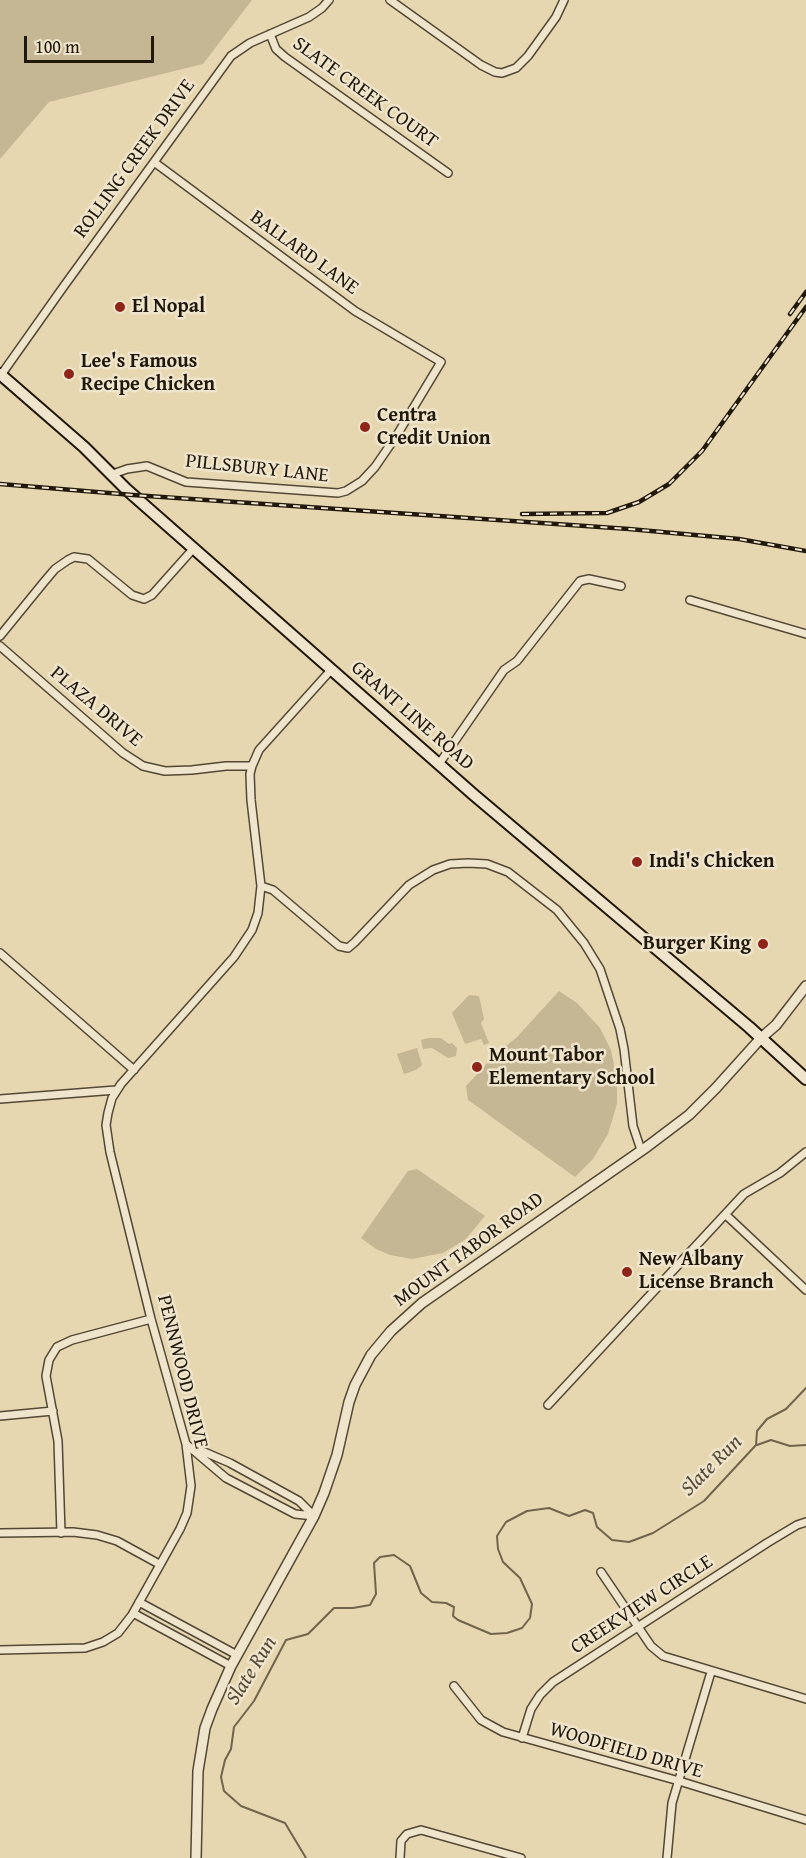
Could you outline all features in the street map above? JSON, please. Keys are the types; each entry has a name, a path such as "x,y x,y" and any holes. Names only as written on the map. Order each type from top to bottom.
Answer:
{"main road":[{"name":"GRANT LINE ROAD","path":"1,375 331,670 806,1078"}],"street":[{"name":"ROLLING CREEK DRIVE","path":"1,375 231,56 250,43 309,17 329,0"},
{"path":"390,0 481,65 502,73 516,68 528,56 556,17 564,0"},
{"name":"SLATE CREEK COURT","path":"270,34 276,50 448,173"},
{"name":"BALLARD LANE","path":"154,162 356,311 441,362"},
{"name":"PILLSBURY LANE","path":"113,474 147,466 186,483 338,493 346,491 362,482 375,467 441,362"},
{"path":"0,636 50,575 74,557 88,560 132,596 144,599 152,595 193,549"},
{"path":"439,764 504,670 517,661 580,581 589,579 621,586"},
{"path":"690,600 806,634"},
{"name":"PLAZA DRIVE","path":"0,646 123,753 143,766 165,771 226,765 252,766"},
{"path":"252,766 259,750 331,670"},
{"name":"PENNWOOD DRIVE","path":"0,1650 94,1646 117,1633 139,1602 180,1529 190,1500 191,1486 186,1444 151,1319 108,1142 108,1113 116,1090 234,957 252,930 258,913 261,886 251,800 252,766"},
{"path":"261,886 273,890 339,946 348,948 409,885 433,870 450,864 468,863 487,864 508,872 557,910 584,943 600,969 620,1029 633,1126 641,1150"},
{"path":"0,952 134,1070"},
{"name":"MOUNT TABOR ROAD","path":"196,1858 198,1771 203,1738 212,1709 231,1666 314,1516 331,1475 355,1385 371,1355 391,1331 433,1294 641,1150 699,1105 760,1038 776,1024 806,986"},
{"path":"0,1099 116,1090"},
{"path":"548,1406 744,1194 780,1173 806,1152"},
{"path":"726,1215 806,1290"},
{"path":"61,1533 59,1451 46,1368 52,1353 57,1347 80,1337 151,1319"},
{"path":"0,1416 53,1411"},
{"path":"186,1444 230,1463 299,1501 314,1516"},
{"path":"186,1444 226,1478 295,1514 314,1516"},
{"name":"CREEKVIEW CIRCLE","path":"522,1738 531,1709 540,1695 553,1682 797,1525 806,1522"},
{"path":"0,1533 89,1533 117,1541 159,1564"},
{"path":"601,1572 651,1646 663,1656 806,1700"},
{"path":"139,1602 237,1655"},
{"path":"132,1613 231,1666"},
{"path":"667,1858 670,1814 711,1672"},
{"name":"WOODFIELD DRIVE","path":"454,1686 480,1720 503,1732 679,1781 806,1820"},
{"path":"400,1858 401,1841 406,1834 421,1830 521,1858"}],"shaded area":[{"path":"0,0 252,0 203,64 49,102 0,159"},
{"path":"559,991 577,1003 600,1028 611,1050 617,1080 617,1104 608,1134 593,1159 575,1177 468,1100 466,1086 494,1056 517,1037"},
{"path":"469,995 479,996 484,1019 481,1023 489,1043 484,1045 481,1039 465,1044 452,1013"},
{"path":"441,1038 449,1044 452,1043 457,1048 456,1056 448,1058 432,1048 423,1049 421,1040"},
{"path":"417,1048 422,1065 404,1074 397,1054"},
{"path":"417,1169 485,1216 466,1239 443,1253 412,1259 390,1255 376,1249 361,1238 408,1171"}],"waterway":[{"name":"Slate Run","path":"306,1858 285,1823 241,1806 224,1791 221,1777 225,1760 231,1749 234,1727 254,1701 286,1640 308,1634 334,1608 370,1605 376,1594 374,1563 380,1557 394,1555 410,1566 421,1593 432,1602 446,1603 454,1607 453,1616 458,1620 491,1634 507,1633 522,1628 530,1618 532,1604 520,1578 503,1562 498,1549 497,1536 506,1522 527,1511 549,1508 569,1516 585,1510 593,1513 597,1527 612,1540 629,1542 653,1533 704,1501 756,1445 757,1431 767,1419 786,1409 806,1388"},
{"path":"757,1445 771,1440 790,1446 806,1445"}],"railway":[{"path":"790,314 806,292"},
{"path":"522,514 607,513 639,502 669,484 702,451 806,307"},
{"path":"0,484 629,529 739,539 806,551"}],"place":[{"name":"El Nopal","path":"120,307"},
{"name":"Lee's Famous Recipe Chicken","path":"69,374"},
{"name":"Centra Credit Union","path":"365,427"},
{"name":"Indi's Chicken","path":"637,862"},
{"name":"Burger King","path":"763,944"},
{"name":"Mount Tabor Elementary School","path":"477,1067"},
{"name":"New Albany License Branch","path":"627,1272"}]}
